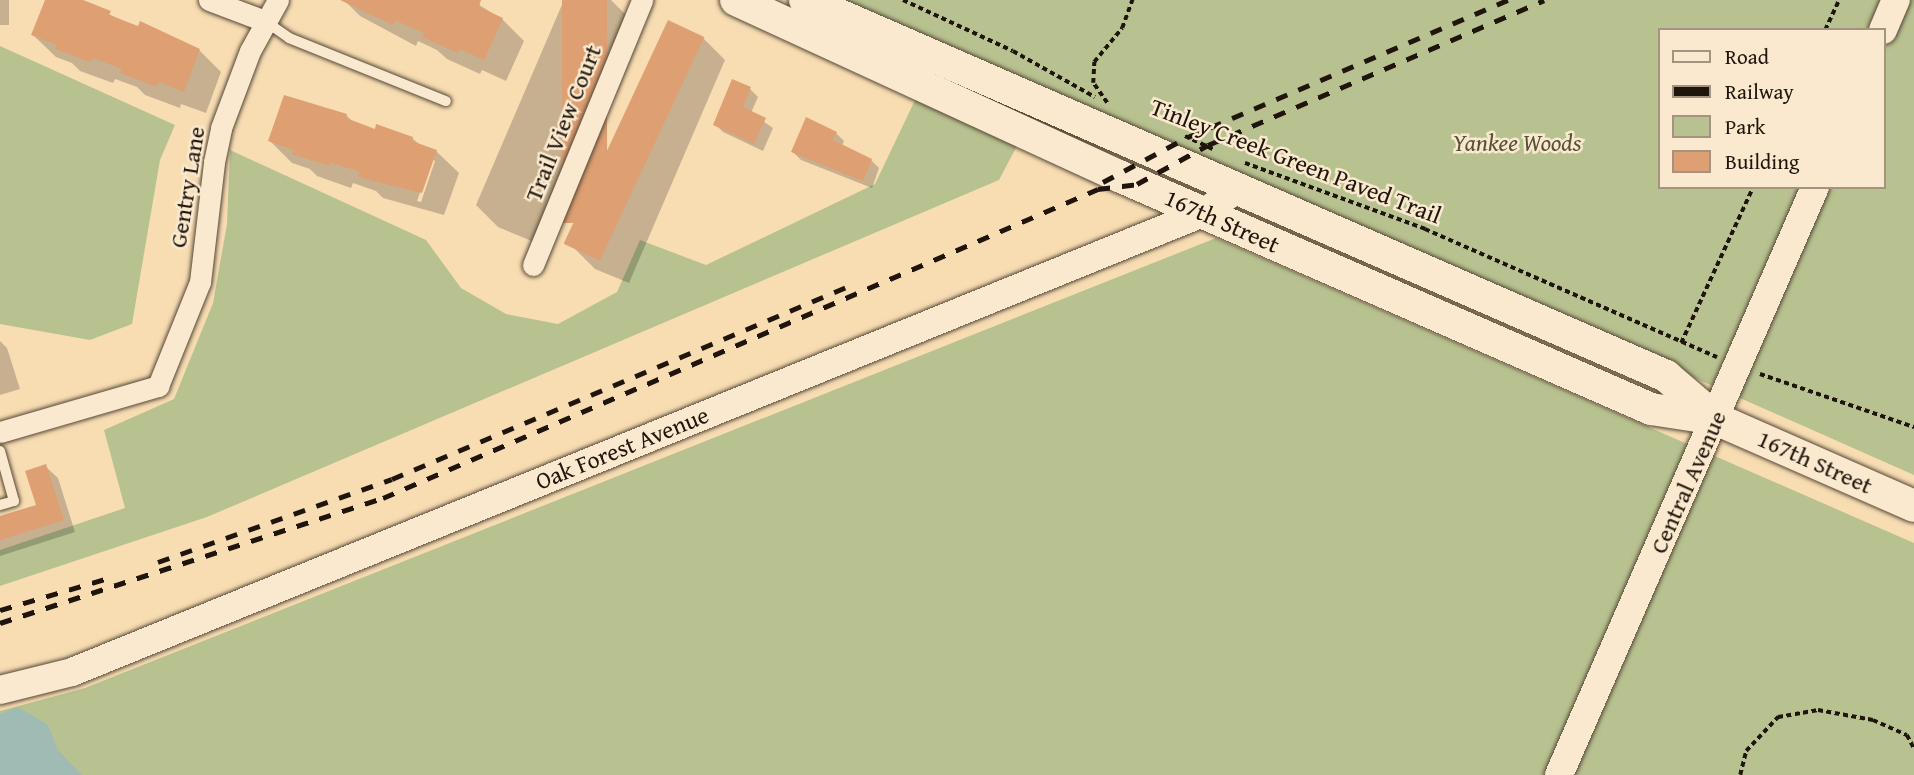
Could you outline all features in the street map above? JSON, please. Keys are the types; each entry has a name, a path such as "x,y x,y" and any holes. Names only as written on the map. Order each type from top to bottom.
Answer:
{"main road":[{"name":"167th Street","path":"736,0 1203,212 1651,409 1716,419 1914,506"},
{"name":"167th Street","path":"805,0 1237,175 1666,376 1716,419"}],"street":[{"path":"209,0 265,21"},
{"name":"Gentry Lane","path":"0,432 158,386 200,282 214,162 221,128 246,61 278,0"},
{"name":"Trail View Court","path":"533,265 642,0"},
{"path":"1884,28 1896,0"},
{"name":"Oak Forest Avenue","path":"0,690 72,672 1203,212 1237,175"},
{"name":"Central Avenue","path":"1559,775 1814,189"}],"lane":[{"path":"265,21 289,38 446,101"},
{"path":"0,451 14,501 0,505"}],"path":[{"name":"Tinley Creek Green Paved Trail","path":"903,0 1013,51 1119,109"},
{"path":"1107,103 1093,83 1094,62 1122,28 1132,0"},
{"path":"1826,28 1839,0"},
{"name":"Tinley Creek Green Paved Trail","path":"1178,134 1208,145 1220,155"},
{"name":"Tinley Creek Green Paved Trail","path":"1237,175 1425,229 1681,344 1752,189"},
{"path":"1777,380 1914,427"},
{"path":"1740,775 1746,751 1778,717 1818,710 1872,720 1907,735 1914,748"}],"green space":[{"name":"Yankee Woods","path":"829,0 1914,0 1914,475 1652,359"},
{"path":"0,46 175,125 160,160 132,324 90,340 0,324"},
{"path":"917,96 1018,144 999,180 207,517 0,586 0,550 125,508 104,430 174,399 213,303 227,224 230,150 426,240 461,288 506,314 558,324 617,292 640,240 706,265 875,184"},
{"path":"1216,238 1914,543 1914,775 0,775 0,711 85,688"}],"water":[{"path":"18,707 48,725 58,750 82,775 0,775 0,714"}],"building":[{"path":"45,0 83,0 111,11 109,15 138,26 140,21 200,49 184,92 159,82 157,87 120,73 122,69 93,58 91,62 63,52 55,49 57,45 31,35"},
{"path":"340,0 481,0 479,7 503,18 484,60 460,49 458,53 422,37 424,33 395,20 393,25"},
{"path":"562,0 607,0 607,223 562,223"},
{"path":"668,20 704,37 600,261 564,244"},
{"path":"732,79 751,87 743,107 766,118 754,144 713,125"},
{"path":"284,95 347,114 346,118 375,129 376,124 413,137 412,141 437,150 422,193 369,180 358,176 360,172 330,162 329,166 292,154 294,150 268,141"},
{"path":"806,117 837,132 833,140 872,159 863,181 791,152"},
{"path":"46,464 64,520 0,540 0,516 36,505 25,471"}],"railway":[{"path":"1103,182 1188,137 1508,0"},
{"path":"0,623 383,498 1098,189 1137,184 1208,145 1544,0"},
{"path":"158,562 392,479 847,287"},
{"path":"0,610 112,577"}]}
